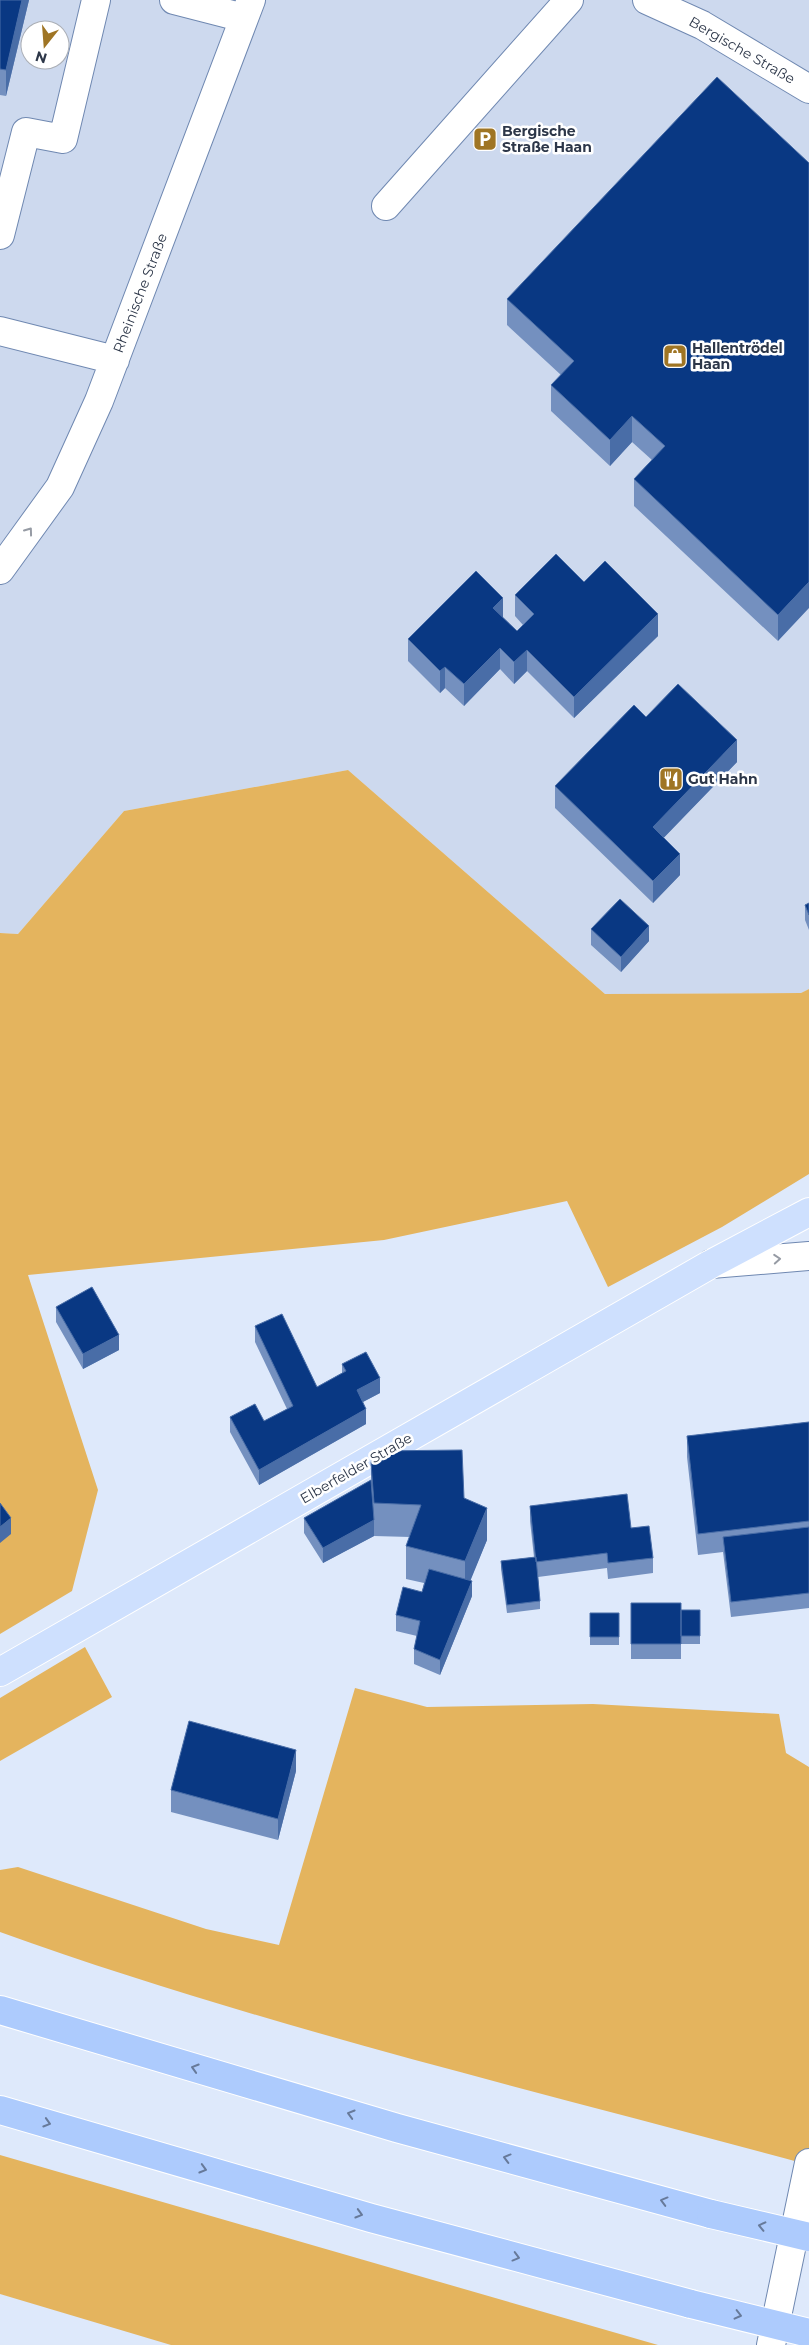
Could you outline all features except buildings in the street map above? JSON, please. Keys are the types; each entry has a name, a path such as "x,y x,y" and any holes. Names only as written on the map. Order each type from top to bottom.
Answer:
{"highway":[{"path":"0,2010 397,2128 711,2214 809,2237"},
{"path":"0,2110 371,2218 691,2304 809,2333"}],"main road":[{"name":"Elberfelder Straße","path":"0,1672 711,1264 809,1212"}],"street":[{"path":"0,235 26,132 63,139 96,0"},
{"path":"174,0 248,9"},
{"path":"386,206 569,0"},
{"name":"Bergische Straße","path":"647,0 702,24 809,89"},
{"name":"Rheinische Straße","path":"0,570 60,487 99,401 248,9"},
{"path":"0,332 115,360"},
{"name":"Elberfelder Straße","path":"711,1264 809,1256"},
{"path":"771,2345 809,2163"}],"shaded area":[{"path":"0,0 809,0 809,989 801,993 605,994 348,770 124,811 18,934 0,933"},
{"path":"348,770 605,994 801,993 809,989 809,1174 722,1227 608,1287 567,1201 384,1240 28,1275 98,1490 72,1591 0,1634 0,933 18,934 124,811"},
{"path":"85,1647 112,1697 0,1761 0,1698"},
{"path":"355,1688 427,1707 593,1704 779,1714 786,1753 809,1767 809,2165 301,2028 99,1966 0,1932 0,1870 18,1867 206,1929 279,1945"},
{"path":"0,2155 658,2345 171,2345 0,2294"}],"place":[{"name":"Bergische Straße Haan","path":"485,139"},
{"name":"Hallentrödel Haan","path":"675,356"},
{"name":"Gut Hahn","path":"671,779"}]}
